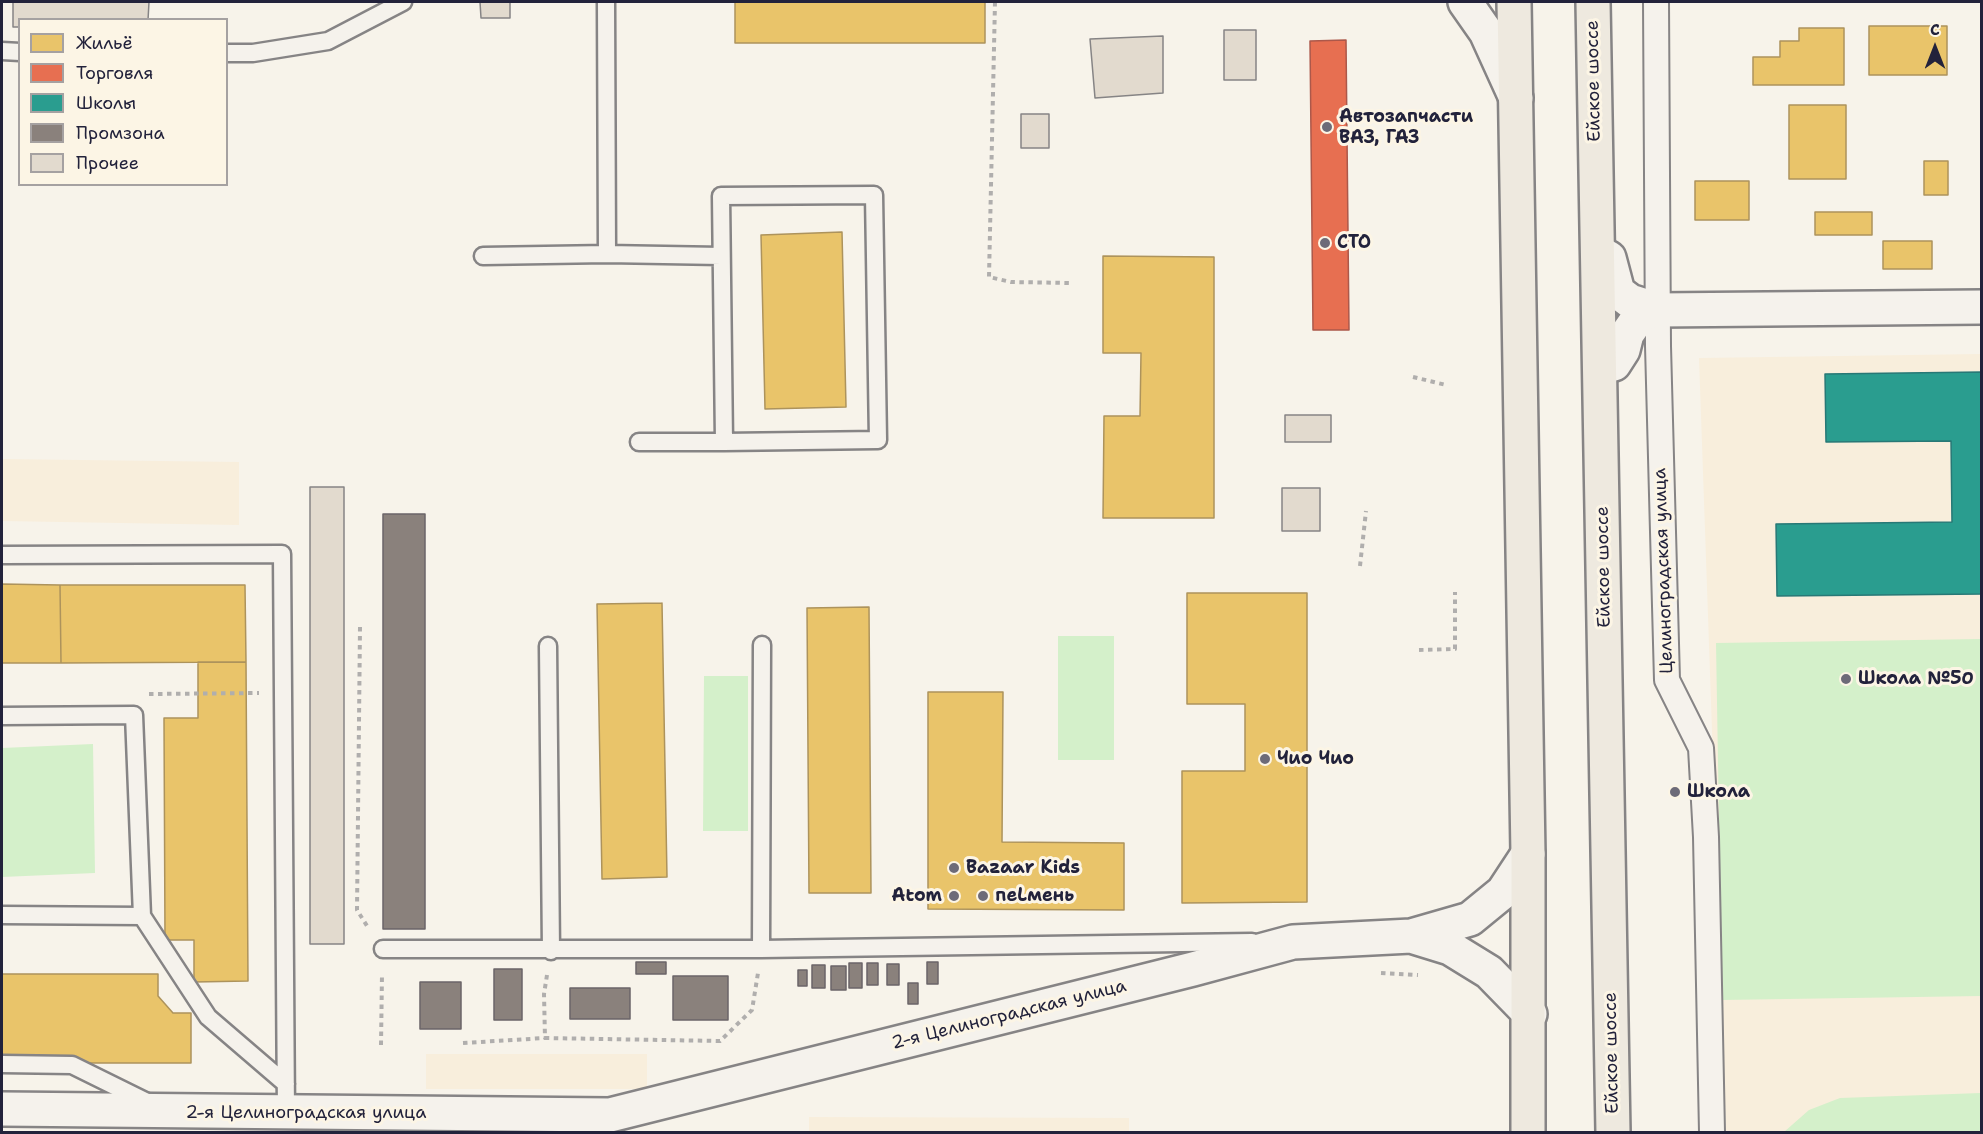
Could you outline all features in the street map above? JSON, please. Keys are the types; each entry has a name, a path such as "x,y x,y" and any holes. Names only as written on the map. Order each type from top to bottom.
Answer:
{"main road":[{"path":"1514,2 1530,1014 1528,1132"},
{"name":"Ейское шоссе","path":"1593,2 1613,1132"}],"street":[{"path":"1466,2 1486,32 1516,98"},
{"name":"Целиноградская улица","path":"1656,2 1658,310 1667,680 1701,748 1706,837 1712,1132"},
{"path":"1598,252 1609,258 1618,292 1630,302 1658,310"},
{"path":"1600,368 1614,364 1623,350 1627,334 1641,314 1658,310 1982,307"},
{"name":"2-я Целиноградская улица","path":"2,1109 169,1112 286,1099 610,1124 1293,942 1411,936 1470,919 1503,892 1528,854"},
{"name":"2-я Целиноградская улица","path":"1411,936 1449,948 1489,972 1530,1014"}],"lane":[{"path":"228,53 253,53 328,41 404,2"},
{"path":"606,2 607,254"},
{"path":"2,51 18,52"},
{"path":"639,442 724,442 878,440 874,195 721,196 724,442"},
{"path":"483,256 607,254 722,256"},
{"path":"2,555 282,554 286,1099"},
{"path":"761,949 762,645"},
{"path":"548,646 551,951"},
{"path":"2,716 134,715 142,916 208,1017 286,1099"},
{"path":"2,915 142,916"},
{"path":"383,949 551,951 1293,942"},
{"path":"2,1064 72,1065 169,1112"}],"path":[{"path":"996,2 989,277 1011,282 1071,283"},
{"path":"1413,377 1446,385"},
{"path":"1360,566 1366,511"},
{"path":"1419,650 1455,649 1455,592"},
{"path":"360,627 357,910 383,949 381,1045"},
{"path":"134,715 140,695 283,693"},
{"path":"463,1043 545,1038 720,1041 752,1010 761,949"},
{"path":"545,1038 544,994 551,951"}],"shaded area":[{"name":"Школа №50","path":"1981,354 1981,1132 1726,1132 1699,358"},
{"path":"2,459 239,462 239,525 2,521"},
{"path":"426,1054 647,1054 647,1089 426,1089"},
{"path":"809,1117 1129,1118 1129,1132 809,1132"}],"green space":[{"path":"1058,636 1114,636 1114,760 1058,760"},
{"path":"1981,639 1981,996 1722,1000 1716,643"},
{"path":"704,676 748,676 748,831 703,831"},
{"path":"93,744 95,873 2,877 2,748"},
{"path":"1981,1093 1981,1132 1784,1132 1809,1110 1840,1098"}],"building: Жильё":[{"path":"735,2 985,2 985,43 735,43"},
{"path":"1869,26 1947,26 1947,75 1869,75"},
{"path":"1799,28 1844,28 1844,85 1753,85 1753,57 1780,57 1780,41 1799,41"},
{"path":"1789,105 1846,105 1846,179 1789,179"},
{"path":"1924,161 1948,161 1948,195 1924,195"},
{"path":"1695,181 1749,181 1749,220 1695,220"},
{"path":"1815,212 1872,212 1872,235 1815,235"},
{"path":"842,232 846,407 765,409 761,235"},
{"path":"1883,241 1932,241 1932,269 1883,269"},
{"path":"1103,256 1214,257 1214,518 1103,518 1104,416 1140,416 1141,353 1103,353"},
{"path":"2,584 60,585 61,663 2,663"},
{"path":"60,585 245,585 246,662 61,663"},
{"path":"1187,593 1307,593 1307,902 1182,903 1182,771 1245,771 1245,704 1187,704"},
{"path":"662,603 667,877 602,879 597,604"},
{"path":"869,607 871,893 809,893 807,608"},
{"path":"198,662 246,662 248,981 194,982 194,940 165,940 164,718 198,718"},
{"path":"928,692 1003,692 1002,842 1124,843 1124,910 928,909"},
{"path":"2,974 158,974 158,996 173,1013 191,1013 191,1063 2,1063"}],"building: Торговля":[{"path":"1346,40 1349,330 1313,330 1310,41"}],"building: Школы":[{"path":"1982,372 1982,594 1777,596 1776,524 1952,522 1951,441 1826,442 1825,374"}],"building: Промзона":[{"path":"383,514 425,514 425,929 383,929"},
{"path":"636,962 666,962 666,974 636,974"},
{"path":"927,962 938,962 938,984 927,984"},
{"path":"849,963 862,963 862,988 849,988"},
{"path":"867,963 878,963 878,985 867,985"},
{"path":"887,964 899,964 899,985 887,985"},
{"path":"812,965 825,965 825,988 812,988"},
{"path":"831,966 846,966 846,990 831,990"},
{"path":"494,969 522,969 522,1020 494,1020"},
{"path":"798,970 807,970 807,986 798,986"},
{"path":"673,976 728,976 728,1020 673,1020"},
{"path":"420,982 461,982 461,1029 420,1029"},
{"path":"908,983 918,983 918,1004 908,1004"},
{"path":"570,988 630,988 630,1019 570,1019"}],"building: Прочее":[{"path":"13,2 149,2 148,18 18,18 18,27 13,27"},
{"path":"480,2 510,2 510,18 481,18"},
{"path":"1224,30 1256,30 1256,80 1224,80"},
{"path":"1163,36 1163,93 1095,98 1090,39"},
{"path":"1021,114 1049,114 1049,148 1021,148"},
{"path":"1285,415 1331,415 1331,442 1285,442"},
{"path":"310,487 344,487 344,944 310,944"},
{"path":"1282,488 1320,488 1320,531 1282,531"}],"place":[{"name":"Автозапчасти ВАЗ, ГАЗ","path":"1327,127"},
{"name":"СТО","path":"1325,243"},
{"name":"Школа №50","path":"1846,679"},
{"name":"Чио Чио","path":"1265,759"},
{"name":"Школа","path":"1675,792"},
{"name":"Bazaar Kids","path":"954,868"},
{"name":"Atom","path":"954,896"},
{"name":"пеLмень","path":"983,896"}]}
